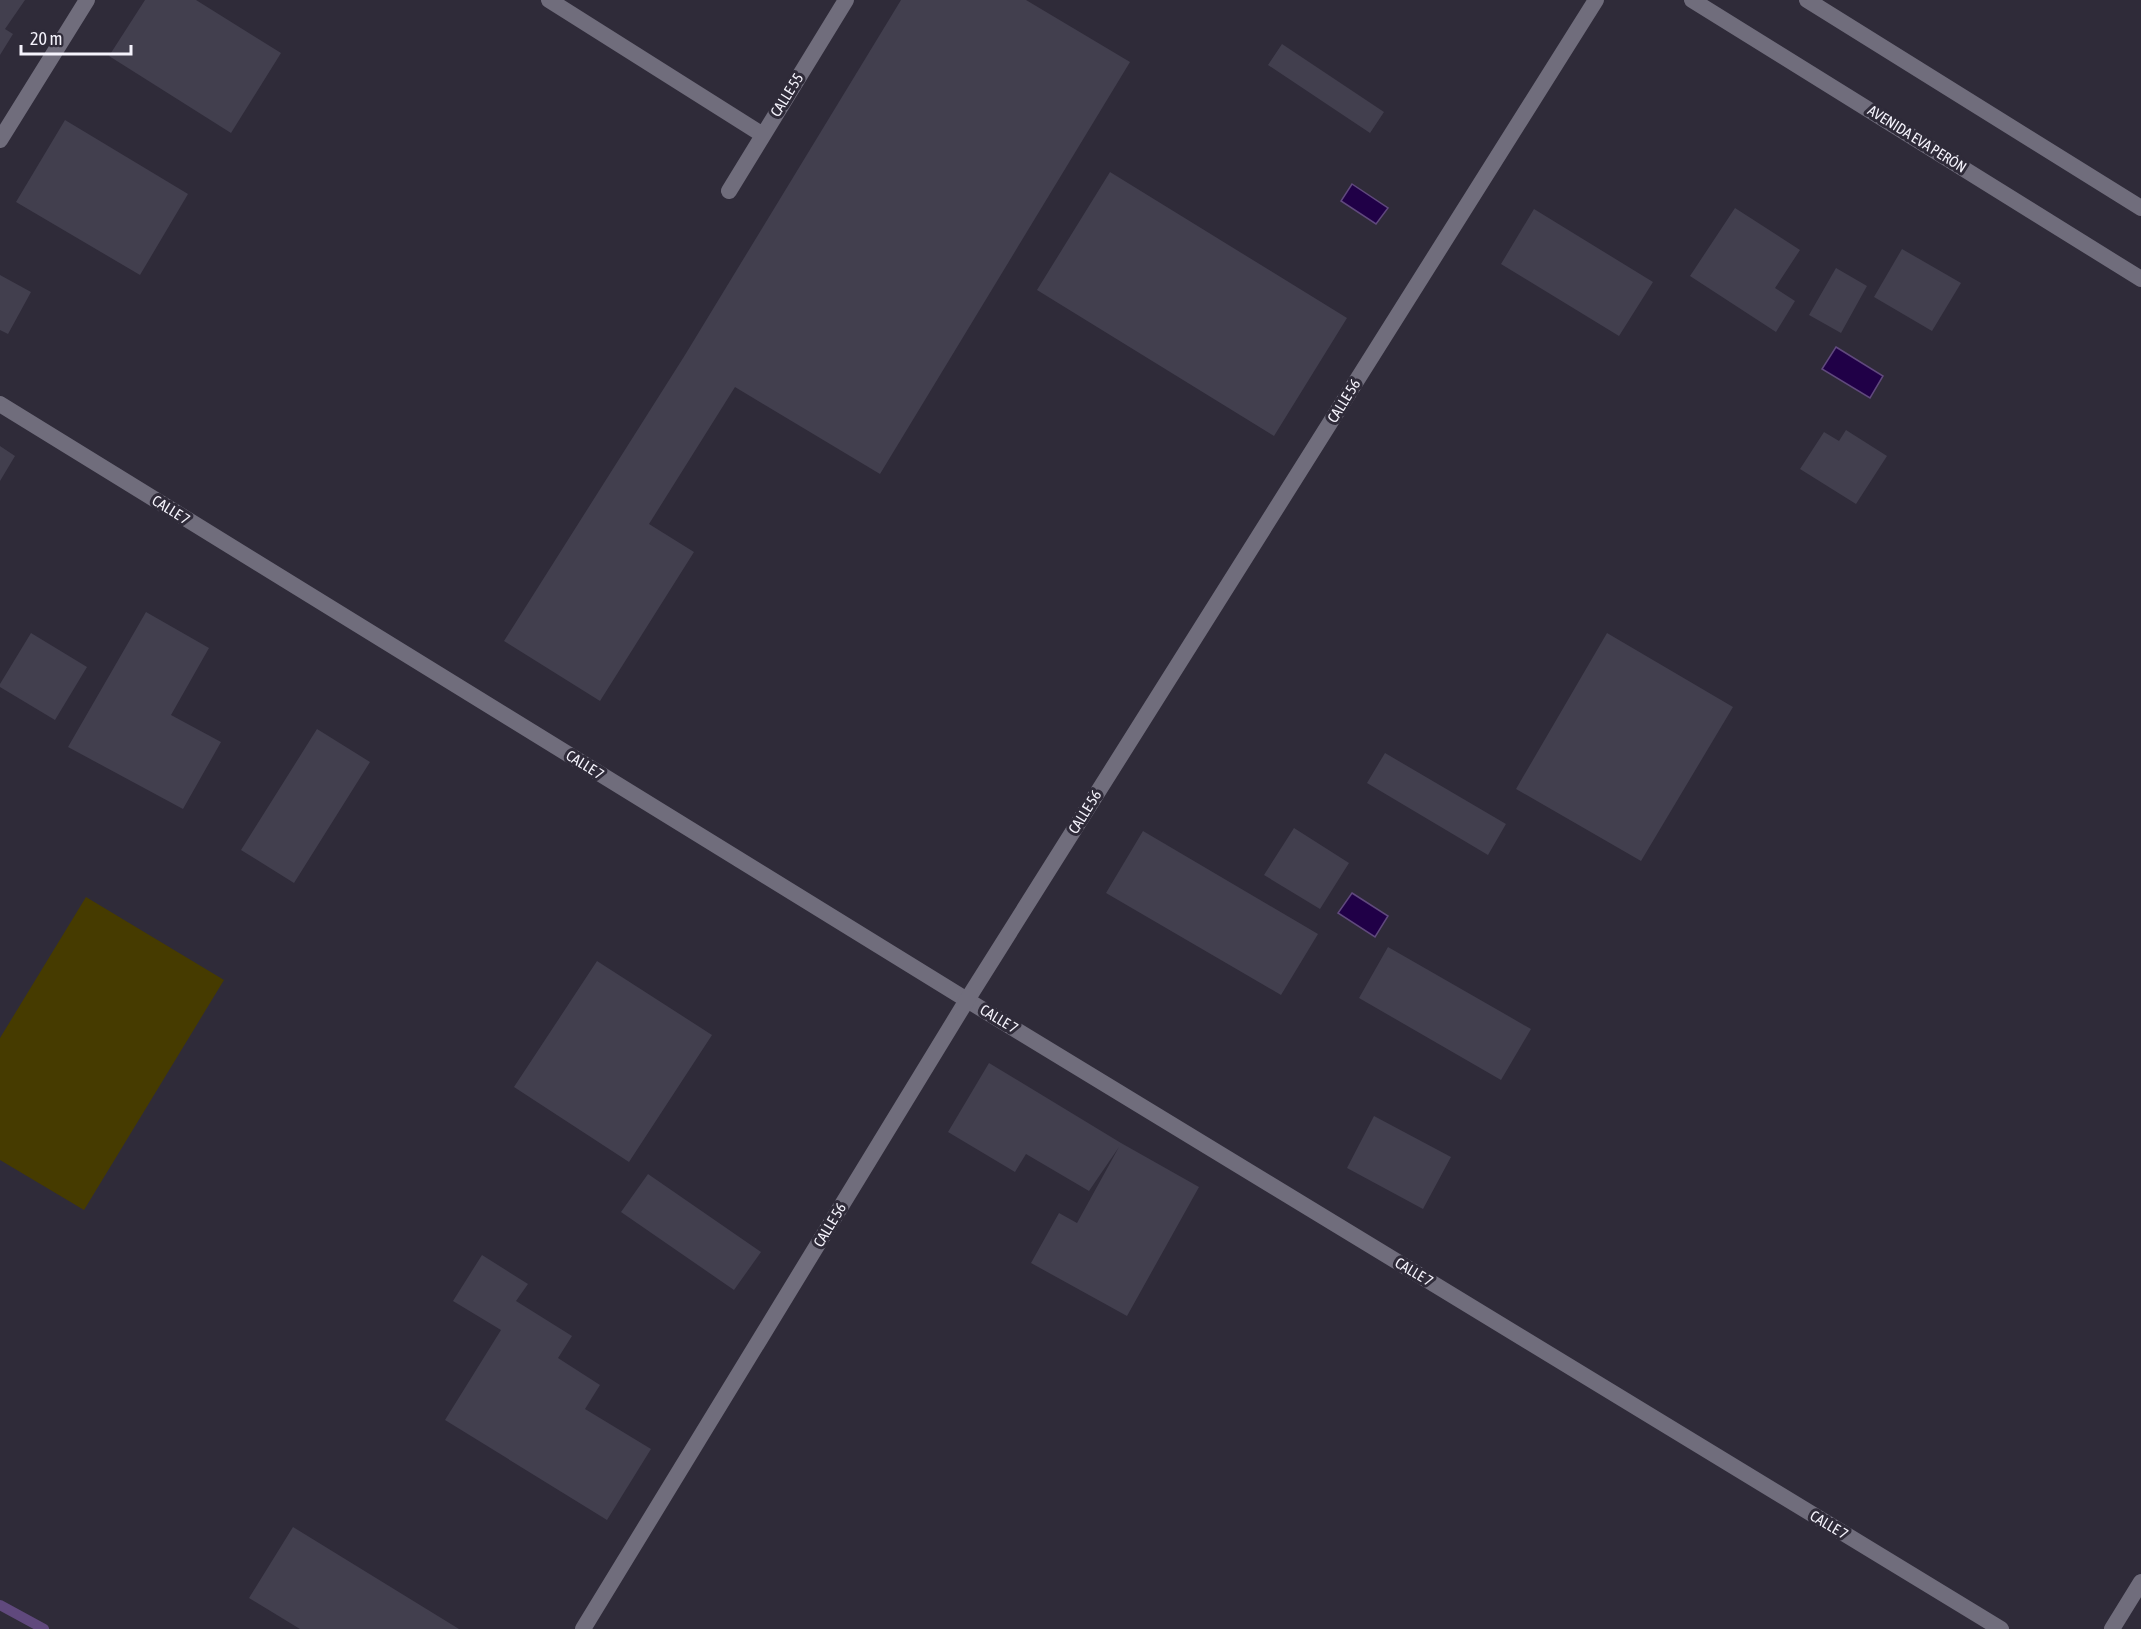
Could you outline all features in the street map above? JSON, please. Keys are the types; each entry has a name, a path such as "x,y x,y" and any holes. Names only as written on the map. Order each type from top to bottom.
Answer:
{"street":[{"path":"0,140 87,0"},
{"path":"549,0 763,135"},
{"name":"CALLE 55","path":"729,191 846,0"},
{"name":"CALLE 56","path":"583,1629 967,1000 1596,0"},
{"name":"AVENIDA EVA PERÓN","path":"1692,0 2141,278"},
{"path":"1807,0 2141,208"},
{"name":"CALLE 7","path":"0,404 967,1000 2001,1629"},
{"path":"2112,1629 2141,1582"}],"shaded area":[{"path":"1352,184 1388,208 1376,224 1341,201"},
{"path":"1836,347 1883,376 1870,398 1822,369"},
{"path":"1352,893 1388,916 1375,937 1338,913"},
{"path":"86,897 224,980 84,1210 0,1160 0,1038"}],"building":[{"path":"0,0 25,0 5,29 13,34 0,55"},
{"path":"145,0 196,0 281,53 231,133 109,56"},
{"path":"901,0 1026,0 1130,62 880,474 735,387 649,524 694,552 600,701 504,641 685,355"},
{"path":"1282,44 1384,112 1370,133 1268,65"},
{"path":"65,120 188,194 140,275 16,202"},
{"path":"1110,172 1347,318 1274,436 1037,290"},
{"path":"1735,208 1800,250 1775,288 1795,301 1776,332 1690,276"},
{"path":"1534,209 1653,282 1619,336 1501,264"},
{"path":"1902,249 1961,283 1932,331 1874,297"},
{"path":"1836,268 1867,286 1841,333 1809,315"},
{"path":"0,275 31,292 8,334 0,330"},
{"path":"1846,430 1887,456 1856,504 1800,469 1824,432 1839,441"},
{"path":"0,446 15,456 0,481"},
{"path":"146,612 209,648 171,715 221,742 183,809 68,747"},
{"path":"31,633 87,667 55,720 0,687"},
{"path":"1607,633 1733,707 1641,861 1516,789"},
{"path":"317,729 370,762 294,883 241,850"},
{"path":"1385,753 1506,824 1488,855 1367,783"},
{"path":"1294,828 1349,863 1320,909 1264,875"},
{"path":"1143,831 1318,934 1281,995 1106,893"},
{"path":"1388,947 1531,1029 1501,1080 1359,998"},
{"path":"597,961 712,1035 629,1162 514,1087"},
{"path":"989,1063 1199,1187 1127,1316 1031,1263 1059,1213 1077,1223 1119,1147 1089,1191 1026,1154 1015,1172 948,1132"},
{"path":"1374,1116 1451,1157 1423,1209 1347,1168"},
{"path":"648,1174 761,1252 734,1290 621,1212"},
{"path":"482,1255 528,1284 516,1301 572,1336 558,1358 600,1385 585,1409 651,1449 607,1520 445,1420 501,1330 453,1301"},
{"path":"293,1527 459,1629 300,1629 249,1598"}],"waterway":[{"path":"0,1605 44,1629"}]}
